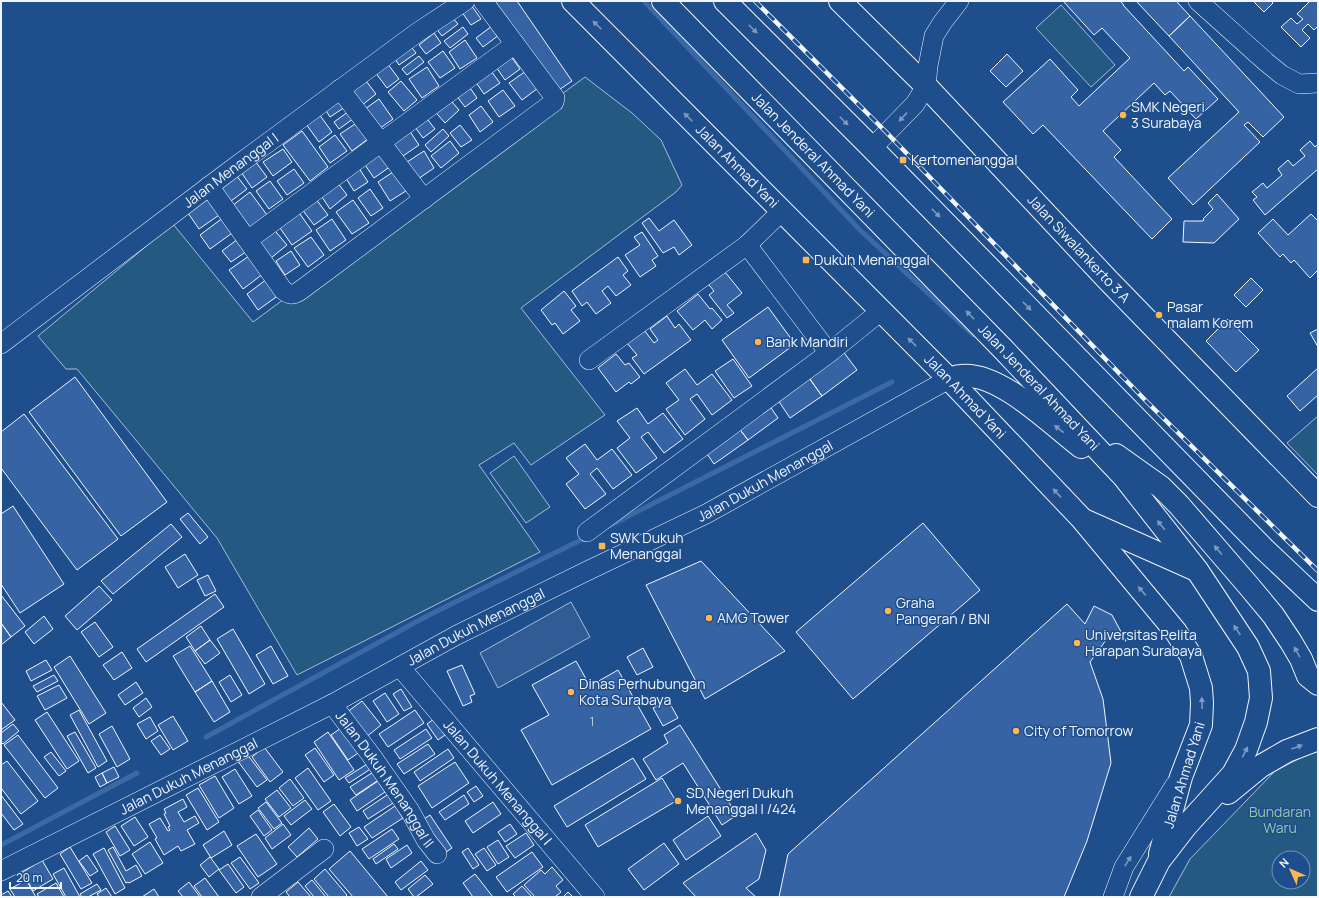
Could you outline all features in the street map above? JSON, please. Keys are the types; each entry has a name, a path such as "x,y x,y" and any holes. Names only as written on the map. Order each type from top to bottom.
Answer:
{"main road":[{"name":"Jalan Ahmad Yani","path":"573,1 949,379 1082,519 1176,632 1191,656 1201,688 1201,725 1181,777 1158,861"},
{"name":"Jalan Jenderal Ahmad Yani","path":"663,1 1004,349 1124,477 1197,570 1248,647 1259,671 1261,698 1256,722 1246,750 1233,774 1186,826"},
{"path":"725,1 872,148 1264,549 1318,600"},
{"name":"Jalan Siwalankerto 3 A","path":"840,1 926,86 1107,279 1318,496"},
{"path":"949,379 962,376 972,376 996,384 1018,397 1080,446 1124,477"},
{"path":"1092,442 1121,458 1161,488 1179,505 1272,615 1291,642 1301,659 1308,676 1318,684"},
{"path":"1082,519 1197,570"},
{"path":"1264,549 1318,615"},
{"path":"1141,897 1158,861 1186,826 1260,766 1287,751 1318,739"}],"street":[{"name":"Jalan Menanggal I","path":"1,344 209,186 340,89 418,32 465,1"},
{"path":"209,186 283,290 288,294 293,295 554,102 555,98 483,1"},
{"path":"872,148 915,104 926,86 934,36 959,1"},
{"path":"1198,1 1282,75 1299,84 1318,83"},
{"path":"248,240 516,44"},
{"path":"340,89 424,199"},
{"path":"589,360 747,245 782,211"},
{"path":"747,245 830,353"},
{"path":"587,532 830,353 881,312"},
{"name":"Jalan Dukuh Menanggal","path":"1,871 332,704 472,628 706,514 949,379"},
{"name":"Jalan Dukuh Menanggal I","path":"400,667 595,897"},
{"name":"Jalan Dukuh Menanggal II","path":"332,704 371,754 410,811 426,840 437,854"},
{"path":"1112,897 1124,867 1181,777"},
{"path":"261,897 324,849"}],"green space":[{"path":"1061,5 1115,65 1091,87 1036,28"},
{"path":"585,77 632,113 661,140 682,185 676,192 521,308 605,415 531,465 514,443 479,465 540,552 297,675 217,538 77,369 66,369 38,336 173,224 253,322"},
{"path":"1318,416 1318,475 1287,443"},
{"path":"514,456 550,507 526,523 490,473"},
{"name":"Bundaran Waru","path":"1318,752 1318,897 1169,897 1190,859 1275,771 1308,754"}],"shaded area":[{"path":"571,602 590,637 498,688 480,653"}],"building":[{"path":"498,1 517,1 572,81 556,92 494,4"},
{"path":"1063,1 1120,1 1184,71 1188,67 1218,99 1196,119 1170,91 1165,95 1154,83 1103,131 1121,150 1114,157 1172,219 1152,239 1043,125 1033,134 1003,102 1050,59 1078,90 1071,97 1079,106 1130,58 1102,28 1094,35"},
{"path":"1136,1 1176,1 1190,16 1169,36"},
{"path":"1253,1 1271,1 1273,3 1264,12"},
{"path":"1310,1 1318,1 1318,26 1314,30 1308,24 1302,30 1310,38 1301,47 1281,27 1291,18 1297,24 1303,19 1297,14"},
{"path":"469,2 481,19 471,25 459,8"},
{"path":"451,16 458,24 442,36 435,27"},
{"path":"1190,16 1284,117 1263,137 1248,122 1244,125 1260,142 1193,205 1168,178 1239,112 1169,36"},
{"path":"492,26 499,35 483,47 476,38"},
{"path":"463,27 468,34 450,48 444,41"},
{"path":"434,33 441,43 426,54 419,45"},
{"path":"465,40 477,58 460,69 449,52"},
{"path":"409,44 416,53 399,65 393,56"},
{"path":"443,51 455,68 440,78 428,62"},
{"path":"507,51 520,69 505,80 492,61"},
{"path":"1007,54 1023,71 1006,87 990,71"},
{"path":"419,56 424,62 407,75 402,69"},
{"path":"387,63 399,79 387,88 375,72"},
{"path":"427,67 439,86 422,98 409,79"},
{"path":"488,67 500,83 484,94 473,78"},
{"path":"526,71 538,88 522,100 509,83"},
{"path":"363,77 376,94 361,106 348,89"},
{"path":"401,81 417,100 404,111 388,92"},
{"path":"466,82 477,98 465,107 453,91"},
{"path":"503,90 515,106 499,117 488,101"},
{"path":"446,95 459,110 445,123 431,107"},
{"path":"342,97 348,105 330,117 325,109"},
{"path":"379,99 393,119 376,131 362,111"},
{"path":"481,106 493,122 480,132 469,115"},
{"path":"352,109 357,116 339,129 334,122"},
{"path":"319,114 332,132 319,142 306,124"},
{"path":"424,115 435,129 423,138 412,123"},
{"path":"358,122 369,138 352,151 340,134"},
{"path":"460,125 472,140 461,147 450,133"},
{"path":"407,127 419,145 400,158 388,139"},
{"path":"443,129 449,136 431,152 425,145"},
{"path":"302,131 328,167 310,181 283,145"},
{"path":"335,135 347,151 330,163 319,147"},
{"path":"450,141 459,153 441,168 431,156"},
{"path":"1310,141 1315,147 1318,144 1318,169 1265,215 1253,200 1257,197 1252,192 1263,183 1267,188 1282,175 1278,169 1288,160 1293,166 1305,156 1300,150"},
{"path":"378,147 391,166 374,178 361,159"},
{"path":"283,149 292,162 273,176 263,162"},
{"path":"424,151 434,168 418,179 407,162"},
{"path":"255,161 267,177 252,188 241,172"},
{"path":"355,162 368,182 354,191 342,172"},
{"path":"294,169 304,183 287,195 277,181"},
{"path":"396,170 409,189 390,201 378,182"},
{"path":"236,175 247,189 227,204 217,189"},
{"path":"334,178 347,195 330,209 318,191"},
{"path":"270,181 283,199 269,209 256,191"},
{"path":"370,189 383,208 371,216 358,198"},
{"path":"250,192 267,215 249,229 232,206"},
{"path":"312,194 328,215 314,225 298,204"},
{"path":"1217,194 1239,219 1214,243 1183,242 1184,221 1203,221 1203,219 1213,209 1208,203"},
{"path":"211,197 222,213 199,229 188,213"},
{"path":"353,200 369,223 352,234 336,212"},
{"path":"295,207 312,231 292,245 275,221"},
{"path":"1311,214 1318,221 1318,270 1310,278 1294,260 1291,263 1283,254 1280,257 1258,233 1273,219 1288,235"},
{"path":"224,217 235,231 210,249 200,235"},
{"path":"649,218 659,231 674,220 692,245 679,255 674,247 663,253 642,223"},
{"path":"332,219 346,240 330,251 316,230"},
{"path":"271,226 287,245 271,258 255,239"},
{"path":"642,232 658,256 652,260 656,266 640,277 625,255 640,245 634,237"},
{"path":"311,237 324,255 308,267 294,248"},
{"path":"238,239 247,251 231,262 222,251"},
{"path":"291,251 300,265 285,275 276,261"},
{"path":"249,256 263,274 243,289 229,270"},
{"path":"618,257 628,271 623,275 631,285 616,296 608,286 602,291 611,303 596,314 587,302 582,306 572,291"},
{"path":"721,267 742,293 727,305 734,313 727,318 709,295 714,291 705,280"},
{"path":"1251,278 1263,290 1246,307 1234,295"},
{"path":"267,279 279,295 258,310 247,294"},
{"path":"564,291 576,306 571,310 580,321 563,334 555,323 552,325 541,310"},
{"path":"698,294 710,309 712,308 722,320 712,329 705,320 693,330 677,311"},
{"name":"Bank Mandiri","path":"768,307 795,344 749,378 722,340"},
{"path":"667,316 675,328 679,324 691,340 644,374 632,358 637,355 627,343 644,330 654,343 658,340 650,329"},
{"path":"1228,319 1259,350 1236,372 1206,341"},
{"path":"1318,329 1318,347 1310,333"},
{"path":"842,350 857,370 822,396 807,375"},
{"path":"616,354 625,365 629,363 640,377 631,384 629,382 616,392 598,368"},
{"path":"733,359 752,386 734,398 715,371"},
{"path":"1318,368 1318,395 1300,411 1287,396"},
{"path":"685,369 697,385 712,374 732,400 712,415 697,394 690,399 705,419 685,435 666,409 679,400 666,383"},
{"path":"807,375 822,396 790,418 776,397"},
{"path":"75,377 167,502 121,536 29,412"},
{"path":"769,405 778,418 748,440 738,427"},
{"path":"637,408 648,424 663,413 683,439 664,453 648,432 641,437 657,458 636,473 617,448 630,438 617,421"},
{"path":"24,414 118,539 77,570 1,468 1,432"},
{"path":"738,427 748,440 714,464 705,451"},
{"path":"585,444 597,460 612,449 632,475 613,489 597,468 590,474 606,494 585,509 566,484 579,474 566,458"},
{"path":"13,506 64,584 20,613 1,584 1,514"},
{"path":"188,513 208,537 200,544 180,519"},
{"name":"Graha Pangeran / BNI","path":"923,523 980,590 853,699 796,632"},
{"path":"171,524 182,537 113,594 101,581"},
{"path":"185,554 198,575 178,588 165,567"},
{"name":"AMG Tower","path":"701,561 785,651 705,699 646,585"},
{"path":"208,575 216,591 205,596 197,580"},
{"path":"99,586 112,600 77,630 65,616"},
{"path":"215,594 224,607 146,662 137,649"},
{"path":"1,595 25,626 11,637 1,623"},
{"name":"City of Tomorrow","path":"1067,604 1085,624 1094,606 1112,615 1126,641 1109,636 1090,662 1103,699 1111,763 1087,841 1064,897 779,897 788,854"},
{"path":"44,616 53,629 34,644 25,632"},
{"path":"95,622 113,647 99,657 81,632"},
{"path":"1,623 11,637 1,645"},
{"path":"201,626 210,640 195,651 186,637"},
{"path":"233,629 265,684 249,694 217,639"},
{"path":"210,640 220,653 205,664 195,651"},
{"path":"190,646 212,681 195,692 173,656"},
{"path":"271,646 288,676 273,684 256,655"},
{"path":"643,648 653,667 637,675 627,657"},
{"path":"122,652 132,668 114,680 103,665"},
{"path":"70,656 106,713 89,724 54,667"},
{"path":"46,660 52,670 31,681 26,671"},
{"name":"Dinas Perhubungan Kota Surabaya","path":"576,661 590,686 618,670 651,729 552,785 521,730 549,715 532,685"},
{"path":"462,665 475,694 470,696 472,702 463,706 447,671"},
{"path":"54,675 58,681 37,692 33,686"},
{"path":"230,675 242,695 231,702 219,682"},
{"path":"212,681 230,712 214,722 195,692"},
{"path":"136,682 143,693 125,705 118,695"},
{"path":"59,685 67,698 45,710 37,696"},
{"path":"401,689 412,707 404,711 393,694"},
{"path":"385,693 399,714 387,722 373,701"},
{"path":"146,698 152,707 139,717 133,708"},
{"path":"668,700 678,718 663,726 653,708"},
{"path":"362,701 381,725 365,738 346,713"},
{"path":"1,702 15,720 1,730"},
{"path":"79,710 107,761 98,767 70,715"},
{"path":"415,710 424,723 388,747 379,734"},
{"path":"47,712 79,761 67,769 35,720"},
{"path":"173,716 188,741 173,750 158,725"},
{"path":"150,717 158,731 146,739 137,724"},
{"path":"434,719 445,735 438,740 427,724"},
{"path":"13,724 19,731 3,744 1,742 1,733"},
{"path":"680,725 737,815 722,825 683,763 656,780 643,759 668,743 664,735"},
{"path":"112,726 130,759 117,767 99,734"},
{"path":"344,726 361,751 348,760 331,735"},
{"path":"426,729 432,738 400,759 394,750"},
{"path":"75,732 96,768 88,773 67,736"},
{"path":"328,732 354,770 339,780 314,742"},
{"path":"18,735 58,788 45,798 4,745"},
{"path":"160,735 170,749 161,755 151,741"},
{"path":"428,744 435,754 404,774 397,764"},
{"path":"264,747 283,772 270,782 252,757"},
{"path":"315,748 334,775 324,782 305,755"},
{"path":"448,749 454,758 420,781 414,772"},
{"path":"51,752 66,771 59,776 44,757"},
{"path":"246,753 267,780 257,787 237,760"},
{"path":"633,758 646,779 567,827 554,806"},
{"path":"7,761 38,801 21,814 1,788 1,765"},
{"path":"372,761 375,766 349,783 345,778"},
{"path":"455,762 469,783 432,808 418,786"},
{"path":"114,767 119,777 107,783 102,773"},
{"path":"308,768 331,801 318,810 295,778"},
{"path":"235,769 252,796 239,804 222,777"},
{"path":"378,769 383,777 356,795 350,787"},
{"path":"102,773 107,783 100,787 95,777"},
{"path":"215,776 234,808 219,818 199,785"},
{"path":"662,778 676,801 598,847 585,825"},
{"path":"290,779 304,798 293,806 279,788"},
{"path":"378,781 385,792 357,811 350,800"},
{"path":"476,786 483,796 474,802 467,792"},
{"path":"198,788 219,822 207,830 186,795"},
{"path":"277,790 291,808 279,817 265,799"},
{"path":"393,791 398,800 368,819 363,811"},
{"path":"1,795 23,824 14,830 1,813"},
{"path":"464,795 469,804 445,820 439,812"},
{"path":"183,799 187,807 178,812 184,822 195,816 199,823 187,830 195,844 181,851 178,846 164,855 149,824 160,818 168,831 170,830 168,827 170,826 164,814 166,813 164,809"},
{"path":"305,800 312,809 291,825 284,816"},
{"path":"266,802 282,823 274,829 258,808"},
{"path":"493,802 501,814 473,833 465,821"},
{"path":"334,804 351,827 340,836 323,812"},
{"path":"395,806 403,818 372,838 364,827"},
{"path":"258,810 272,830 264,836 250,816"},
{"path":"430,815 452,848 443,854 421,821"},
{"path":"708,816 721,836 686,860 673,840"},
{"path":"135,817 148,837 134,846 121,826"},
{"path":"283,824 291,835 272,849 265,838"},
{"path":"510,824 517,834 505,842 498,832"},
{"path":"115,826 130,850 120,856 106,832"},
{"path":"359,827 368,839 357,846 349,833"},
{"path":"309,828 318,839 297,857 288,847"},
{"path":"392,829 399,839 369,859 362,849"},
{"path":"224,831 232,845 211,858 203,845"},
{"path":"526,833 534,845 515,858 506,846"},
{"path":"756,833 766,850 759,879 746,888 756,897 696,897 683,883"},
{"path":"256,834 277,864 258,877 237,846"},
{"path":"498,840 509,857 498,864 487,847"},
{"path":"150,842 163,863 145,874 132,854"},
{"path":"664,843 679,864 644,890 628,869"},
{"path":"394,844 398,849 376,864 373,859"},
{"path":"407,845 412,853 391,868 386,859"},
{"path":"70,847 92,883 81,889 60,854"},
{"path":"113,847 126,871 136,865 142,876 129,883 126,883 108,850"},
{"path":"104,848 125,888 115,894 93,854"},
{"path":"468,848 479,865 473,869 462,852"},
{"path":"484,848 496,865 487,871 475,854"},
{"path":"350,851 388,897 353,897 329,869"},
{"path":"532,852 543,867 507,892 496,877"},
{"path":"87,855 98,871 90,876 79,861"},
{"path":"210,857 219,869 209,877 200,865"},
{"path":"240,857 259,883 250,889 231,863"},
{"path":"42,860 53,879 33,891 23,872"},
{"path":"421,861 428,870 401,890 395,882"},
{"path":"228,864 244,887 236,893 219,870"},
{"path":"552,867 563,880 556,886 561,892 555,897 535,897 524,885 541,870 545,874"},
{"path":"64,868 80,897 66,897 53,874"},
{"path":"325,869 347,895 345,897 329,897 314,879"},
{"path":"475,874 493,897 473,897 463,883"},
{"path":"425,875 433,884 414,897 408,889"},
{"path":"205,878 219,897 202,897 194,886"},
{"path":"26,880 36,897 15,897 10,889"},
{"path":"312,880 326,897 314,897 305,886"},
{"path":"189,882 200,897 183,897 178,891"},
{"path":"298,882 311,897 290,897 286,892"},
{"path":"56,883 64,897 39,897 37,894"},
{"path":"97,884 101,890 88,897 82,897 80,894"},
{"path":"522,886 532,897 516,897 513,894"},
{"path":"106,888 112,897 99,897 97,894"},
{"path":"154,889 159,897 142,897"},
{"path":"8,891 12,897 1,897 1,895"},
{"path":"568,892 573,897 563,897"}],"waterway":[{"path":"644,1 859,229 973,335"},
{"path":"609,526 892,382"},
{"path":"206,737 427,616 587,537"},
{"path":"1,845 137,773"}],"railway":[{"path":"755,1 887,133 1147,402 1318,571"}],"place":[{"name":"SMK Negeri 3 Surabaya","path":"1123,115"},
{"name":"Kertomenanggal","path":"903,160"},
{"name":"Dukuh Menanggal","path":"806,260"},
{"name":"Pasar malam Korem","path":"1159,315"},
{"name":"Bank Mandiri","path":"758,342"},
{"name":"SWK Dukuh Menanggal","path":"602,546"},
{"name":"Graha Pangeran / BNI","path":"888,611"},
{"name":"AMG Tower","path":"709,618"},
{"name":"Universitas Pelita Harapan Surabaya","path":"1077,643"},
{"name":"Dinas Perhubungan Kota Surabaya","path":"571,692"},
{"name":"City of Tomorrow","path":"1016,731"},
{"name":"SD Negeri Dukuh Menanggal I /424","path":"678,801"}]}
